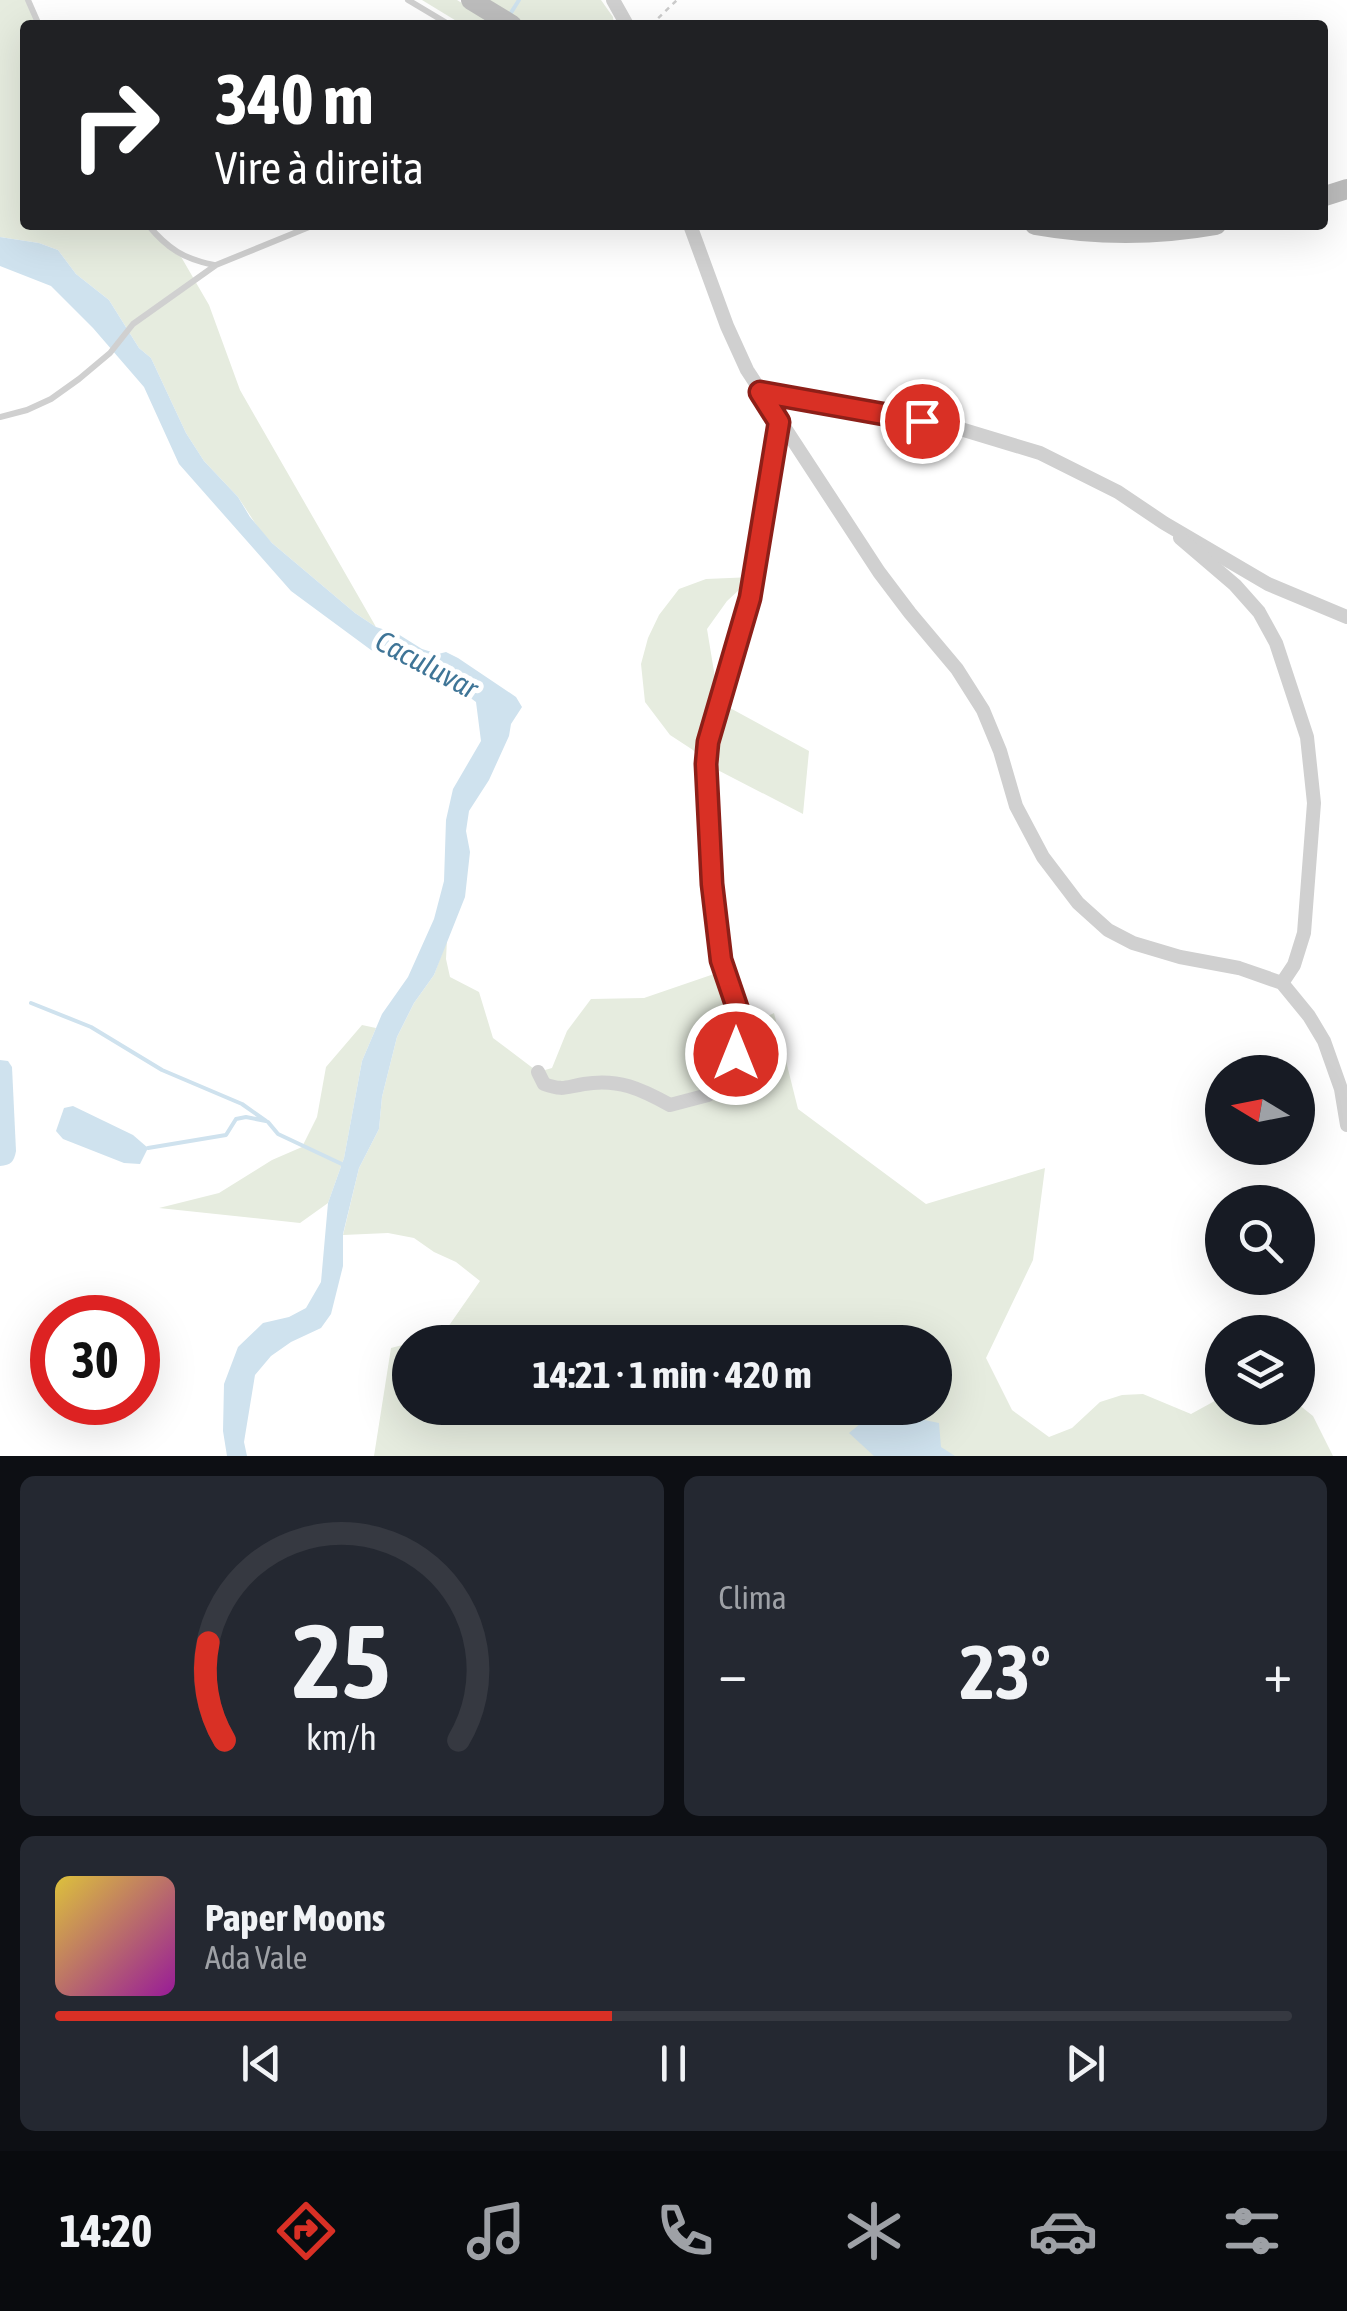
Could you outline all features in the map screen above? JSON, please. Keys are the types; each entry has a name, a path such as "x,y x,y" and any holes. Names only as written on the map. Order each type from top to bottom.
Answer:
{"main road":[{"path":"471,0 504,20"},
{"path":"1061,230 1122,235 1189,230"}],"street":[{"path":"692,230 727,326 760,392 886,582 957,669 983,710 1000,750 1016,806 1044,857 1078,903 1108,930 1133,944 1239,968 1282,983 1324,1041 1341,1089 1347,1124"},
{"path":"760,392 954,427 1040,452 1118,492 1268,584 1347,616"},
{"path":"538,1072 544,1084 564,1090 582,1084 613,1082 640,1088 670,1105 708,1094 736,1054 740,1016 721,960 712,884 706,764 708,742 750,598 779,422"},
{"path":"1164,522 1196,554 1236,585 1259,612 1276,643 1307,737 1314,803 1304,933 1294,965 1282,983"}],"lane":[{"path":"408,0 442,20"},
{"path":"153,230 180,255 216,265"},
{"path":"0,417 51,399 110,353 133,324 216,265 302,230"}],"path":[{"path":"656,20 676,0"}],"shaded area":[{"path":"0,0 28,0 37,20 20,20 20,230 153,230 180,255 209,305 240,390 376,627 259,529 238,497 204,461 186,433 151,358 139,348 109,300 76,274 58,250 0,237"},
{"path":"422,0 457,0 489,20 455,20"},
{"path":"483,0 601,0 613,20 517,20"},
{"path":"753,577 727,601 707,629 719,702 809,751 803,814 706,764 670,735 645,702 641,664 648,638 659,615 679,589 706,579"},
{"path":"447,940 450,977 479,992 493,1038 538,1072 552,1068 567,1031 591,999 644,998 714,974 746,1027 774,1013 798,1109 926,1204 1045,1168 1033,1260 986,1358 1012,1410 1049,1437 1072,1428 1100,1402 1143,1394 1191,1414 1205,1406 1205,1425 1315,1425 1315,1420 1333,1456 374,1456 392,1348 392,1425 952,1425 952,1325 449,1325 480,1281 414,1238 388,1233 343,1235 359,1168 379,1129 382,1097 397,1037 434,975"},
{"path":"362,1025 376,1028 362,1061 344,1158 328,1203 300,1223 159,1208 219,1193 272,1160 302,1147 317,1117 326,1067"}],"water":[{"name":"Caculuvar","path":"0,237 58,250 76,274 109,300 139,348 151,358 186,433 204,461 238,497 272,543 376,627 398,634 422,649 458,658 516,697 522,707 511,724 489,780 469,811 465,897 434,975 397,1037 382,1097 379,1129 359,1168 343,1234 343,1266 331,1314 321,1328 271,1356 255,1375 244,1442 247,1456 227,1456 224,1384 238,1347 263,1323 306,1308 321,1282 328,1203 344,1158 362,1061 382,1014 408,977 434,919 444,881 446,820 453,789 481,741 476,702 441,676 371,650 291,591 179,464 144,387 93,328 51,286 0,266"},
{"path":"0,1060 8,1061 12,1067 16,1151 11,1162 0,1166"},
{"path":"73,1106 133,1135 148,1148 140,1164 124,1163 63,1139 56,1131 64,1108"},
{"path":"859,1425 939,1425 941,1447 955,1456 874,1456 849,1433"}],"waterway":[{"path":"509,16 519,0"},
{"path":"31,1003 91,1027 162,1070 242,1104 266,1121 236,1119 226,1135 148,1148"},
{"path":"268,1122 278,1134 346,1166"}],"route":[{"path":"736,1054 740,1016 721,960 712,884 706,764 708,742 750,598 779,422 760,392 922,421"}]}
